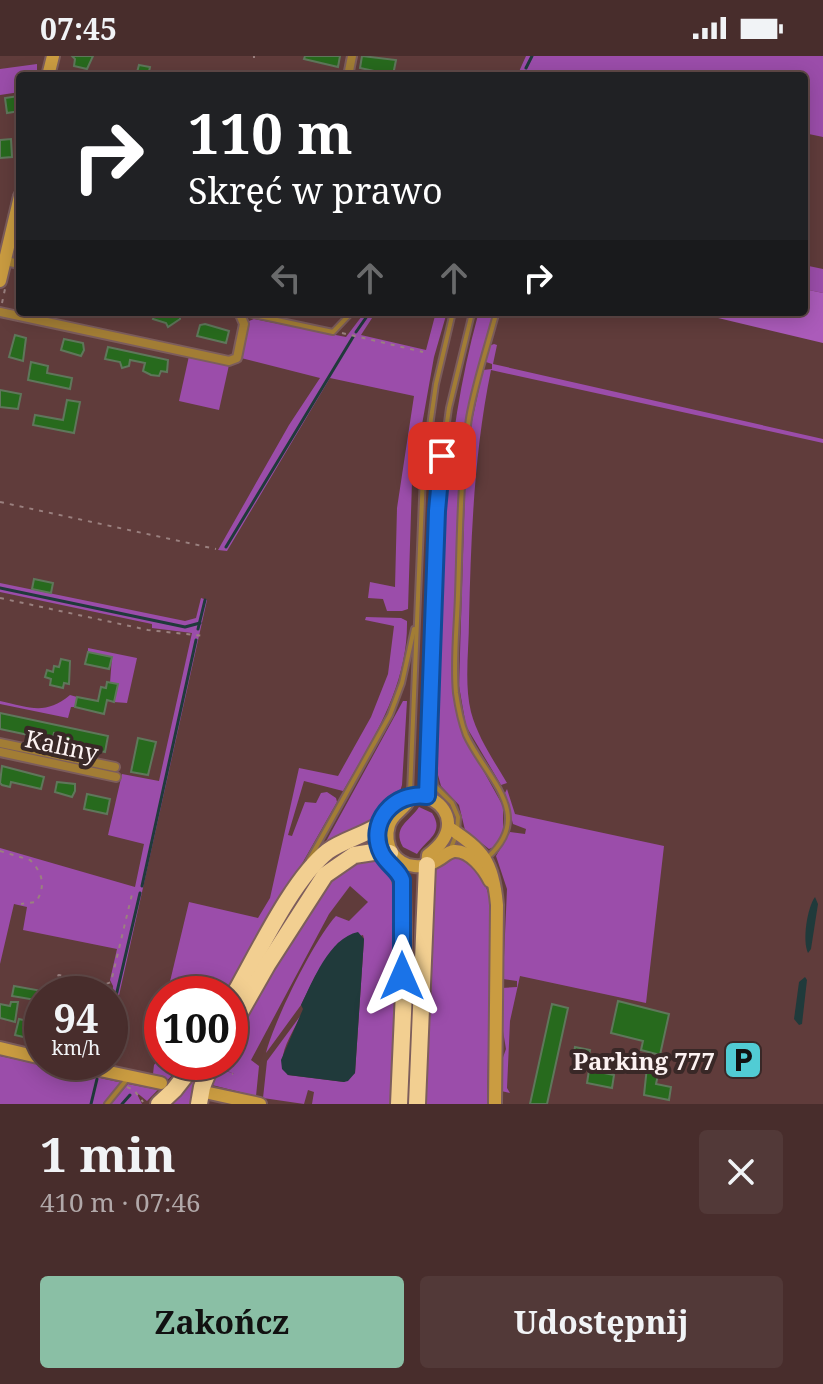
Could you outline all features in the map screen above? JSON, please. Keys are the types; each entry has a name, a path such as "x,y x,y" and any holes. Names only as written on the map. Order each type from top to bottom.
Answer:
{"highway":[{"path":"245,976 296,889 319,860 330,850 378,826 387,853 386,861 398,871 402,880 404,991 399,1104"},
{"path":"248,1000 317,883 342,861 354,855 387,853"},
{"path":"417,1104 427,865"},
{"path":"404,991 408,972 408,866"},
{"path":"151,1103 182,1080"},
{"path":"204,1099 202,1087 206,1080"}],"main road":[{"path":"0,281 16,213"},
{"path":"410,796 408,803 392,817 388,826 387,853 408,866 427,865 449,852 458,851 473,858 484,870 495,891"},
{"path":"378,826 391,804 410,796 427,796 443,809 453,830 478,849 492,871 497,929 493,1101"},
{"path":"427,865 428,855 443,844 453,830"},
{"path":"0,1048 24,1054"},
{"path":"128,1076 161,1083"},
{"path":"204,1099 260,1104"}],"street":[{"path":"5,261 16,263"},
{"path":"19,316 229,361 237,358 244,324 241,316"},
{"name":"Kaliny","path":"0,743 115,767"},
{"name":"Kaliny","path":"0,752 116,777"}],"lane":[{"path":"260,316 336,331 349,316"},
{"path":"410,796 420,513 428,428 452,316"},
{"path":"427,796 440,473 449,408 471,316"},
{"path":"486,859 505,838 507,809 500,790 466,735 456,691 463,467 469,416 495,318"},
{"path":"482,365 491,367"},
{"path":"296,889 311,856 390,715 402,683 417,615"},
{"path":"429,745 434,782 455,808 458,817 449,852"},
{"path":"107,1104 127,1080"}],"path":[{"path":"336,331 423,352"},
{"path":"0,502 216,549"},
{"path":"0,598 148,630 204,636"},
{"path":"0,851 30,860 43,881 42,893 36,902 21,904"},
{"path":"112,976 133,890"},
{"path":"134,1090 151,1103"}],"shaded area":[{"path":"526,56 823,56 823,137 808,134 808,72 519,72"},
{"path":"37,64 37,72 16,72 16,93 0,95 0,69"},
{"path":"808,266 823,269 823,293 808,290"},
{"path":"808,290 823,293 823,343 710,316 808,316"},
{"path":"362,316 373,316 361,335 426,350 435,316 446,316 434,357 412,481 408,609 402,611 387,611 383,599 368,598 370,582 395,587 397,508 414,396 330,378 227,551 218,550 289,425 320,378 241,358 249,321 254,319 346,337"},
{"path":"478,316 492,318 475,377 461,456 453,691 463,734 503,806 503,833 496,846 489,849 465,830 459,805 441,786 438,775 443,543 455,428"},
{"path":"497,345 493,364 823,439 823,443 491,370 474,495 467,678 474,722 507,783 501,785 466,726 459,686 465,489 472,421 483,370 492,369 492,364 486,362 489,346"},
{"path":"189,356 229,365 219,410 179,401"},
{"path":"0,583 185,621 196,618 201,598 207,600 123,976 111,976 117,949 23,930 27,907 14,904 0,964 0,848 135,887 144,844 108,835 122,774 159,781 192,633 152,628 152,624 0,592"},
{"path":"366,617 401,618 407,621 402,667 377,731 343,791 304,781 288,835 292,836 305,802 316,803 321,793 327,792 337,802 238,976 171,976 189,902 258,918 270,898 299,768 338,776 371,717 388,674 394,626 365,620"},
{"path":"88,648 137,658 127,703 114,702 118,685 110,683 112,657 88,652"},
{"path":"70,695 77,697 68,718 0,704 0,701 45,708"},
{"path":"403,701 407,701 400,791 380,809 373,823 324,845"},
{"path":"507,789 515,814 664,846 646,1003 520,976 510,1021 507,1088 510,1093 501,1091 501,1063 506,1049 502,1025 502,988 517,987 517,981 503,979 507,889 496,856 510,832 525,834 526,829 513,824 505,793"},
{"path":"419,807 432,813 437,826 417,854 403,847 399,834"},
{"path":"456,857 471,864 481,876 491,906 487,1104 425,1104 422,1093 434,870"},
{"path":"376,858 396,877 397,1010 393,1099 389,1104 312,1104 314,1092 308,1090 304,1104 263,1098 267,1061 301,1015 283,1054 284,1069 288,1075 344,1082 355,1073 363,935 338,943 315,976 301,1005 266,1053 296,982 327,927 336,916 349,921 368,902 350,886 329,914 251,1060 259,1066 256,1096 212,1085 214,1080 248,1080 248,1007 266,975 285,953 319,891 330,877 353,862"},
{"path":"0,1056 24,1061 24,1080 109,1080 123,1083 103,1104 0,1104"},
{"path":"188,1080 199,1080 194,1104 169,1104"},
{"path":"128,1084 158,1090 147,1101 136,1092 142,1104 111,1104"}],"water":[{"path":"815,897 818,904 808,953 806,925"},
{"path":"358,932 364,939 355,1073 344,1082 288,1075 282,1069 281,1060 311,984 330,951"},
{"path":"805,977 802,1024 799,1025 794,1019 799,982"}],"building":[{"path":"72,56 93,56 87,69 74,66"},
{"path":"305,56 340,56 338,67 304,59"},
{"path":"362,56 396,60 394,72 360,68"},
{"path":"139,65 150,67 149,72 137,72"},
{"path":"16,96 16,112 7,113 5,98"},
{"path":"11,139 12,157 0,158 0,140"},
{"path":"154,316 180,316 168,327 166,323 153,319"},
{"path":"200,325 229,331 226,343 197,336"},
{"path":"15,335 26,338 23,361 9,357"},
{"path":"64,339 83,343 81,356 61,350"},
{"path":"108,347 168,360 167,372 161,371 159,376 151,375 143,371 145,363 130,360 129,366 122,368 120,362 105,359"},
{"path":"31,362 48,366 47,373 72,378 70,389 28,380"},
{"path":"0,390 21,394 18,409 0,407"},
{"path":"67,400 80,402 74,433 33,425 35,415 63,420"},
{"path":"34,579 53,583 51,593 32,589"},
{"path":"88,652 112,657 109,669 85,664"},
{"path":"61,659 70,661 69,684 64,683 63,688 50,685 51,679 45,677 47,670 53,672 54,666 59,667"},
{"path":"107,682 118,684 114,702 107,700 104,714 75,707 77,697 98,701 101,687 106,688"},
{"path":"0,713 108,736 105,752 65,743 66,736 54,733 52,740 0,729"},
{"path":"138,738 156,742 148,775 131,772"},
{"path":"2,766 44,777 41,789 11,782 10,787 2,785"},
{"path":"57,782 75,784 72,797 55,792"},
{"path":"87,794 110,799 107,814 84,809"},
{"path":"14,986 24,988 24,998 12,996"},
{"path":"618,1001 669,1014 660,1055 641,1050 643,1041 611,1033"},
{"path":"11,1002 18,1002 15,1022 0,1018 0,1004 10,1006"},
{"path":"552,1004 568,1008 547,1104 530,1104"},
{"path":"19,1019 24,1020 24,1037 15,1035"},
{"path":"575,1047 590,1050 588,1060 573,1057"},
{"path":"647,1067 659,1070 656,1084 671,1087 669,1100 644,1095"},
{"path":"589,1070 614,1075 612,1088 587,1083"}],"waterway":[{"path":"526,68 532,56"},
{"path":"356,332 367,316"},
{"path":"226,547 353,337"},
{"path":"0,588 185,627 200,623"},
{"path":"198,629 205,600"},
{"path":"142,886 196,640"},
{"path":"121,976 140,893"},
{"path":"91,1104 97,1080"},
{"path":"122,1104 130,1095"}],"place":[{"name":"Parking 777","path":"743,1060"}],"route":[{"path":"402,976 402,880 380,851 378,831 383,815 395,801 410,796 427,796 437,511 442,456"}]}
